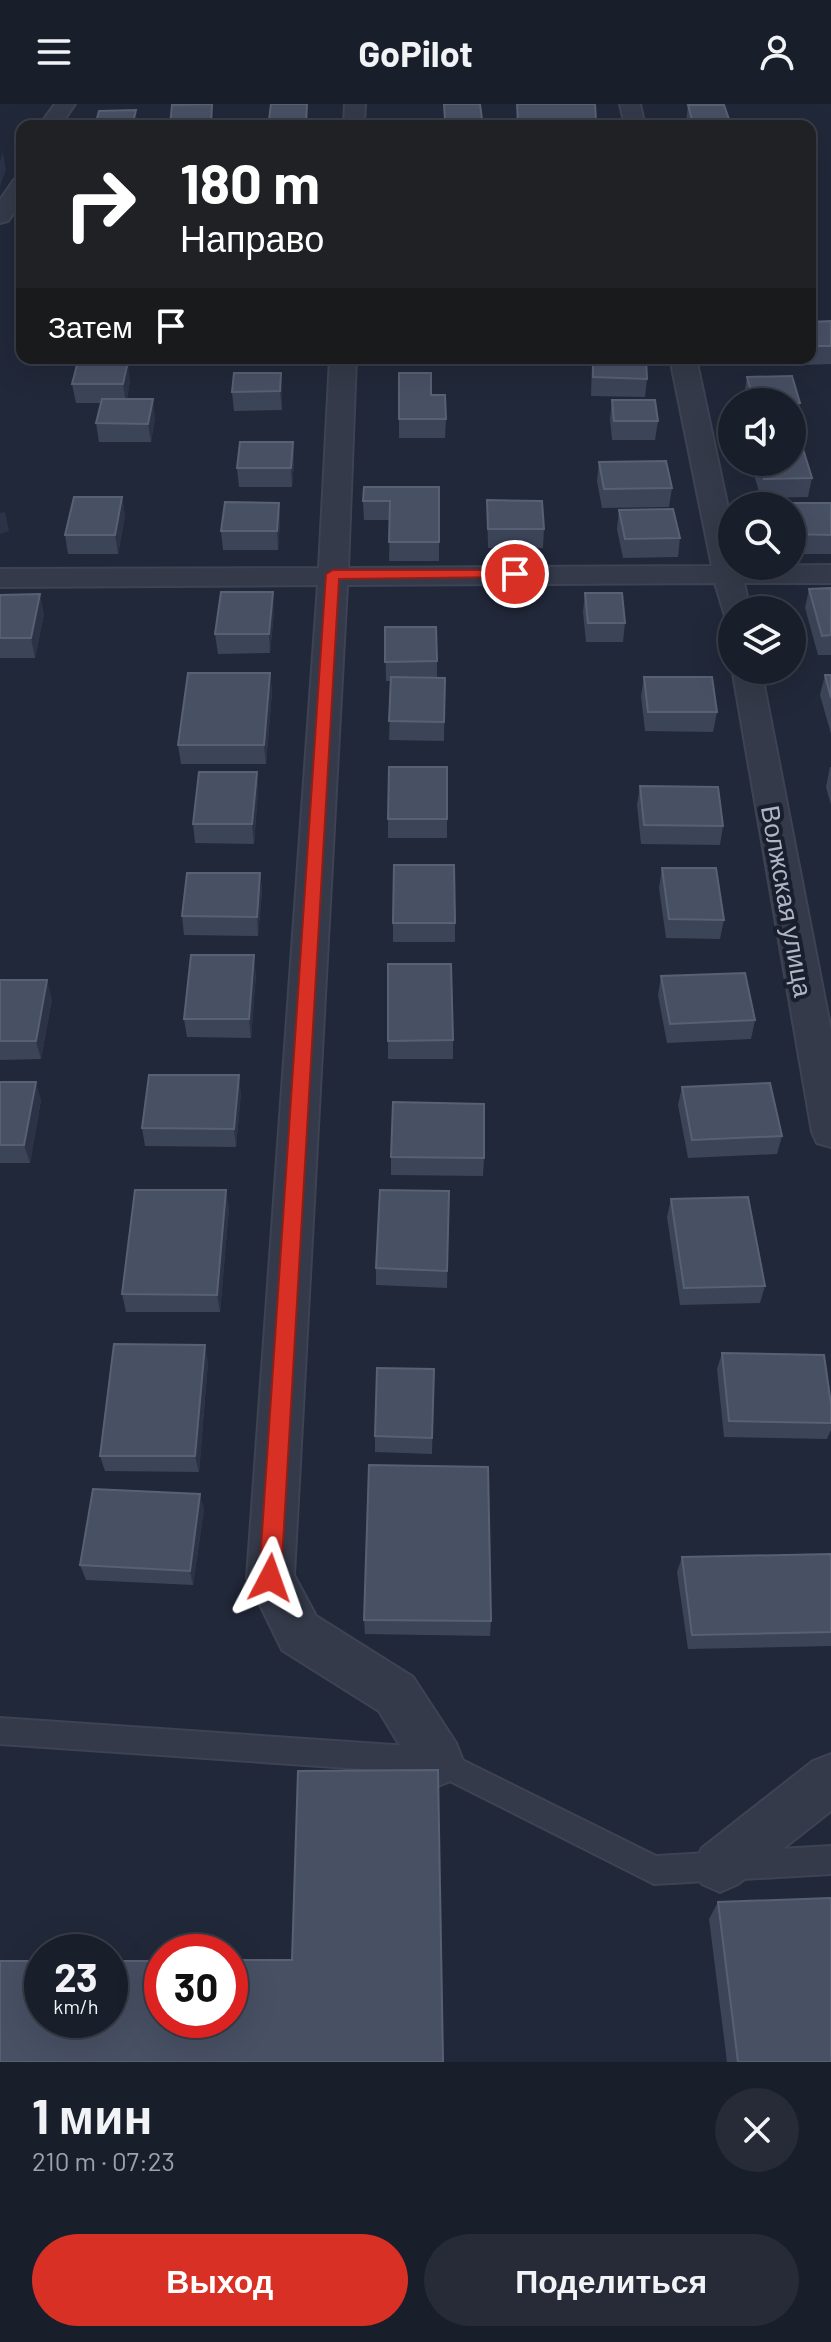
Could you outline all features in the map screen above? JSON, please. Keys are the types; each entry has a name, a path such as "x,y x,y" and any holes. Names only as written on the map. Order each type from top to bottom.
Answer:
{"street":[{"path":"0,216 16,193"},
{"path":"343,364 333,574 270,1578 299,1633 396,1694 438,1761"},
{"path":"684,364 718,526"},
{"path":"0,578 718,574"},
{"path":"806,574 831,574"},
{"name":"Волжская улица","path":"749,684 831,1132"},
{"path":"720,1866 831,1779"}],"lane":[{"path":"0,1731 438,1761 654,1870 831,1860"}],"building":[{"path":"212,104 211,120 171,120 172,105"},
{"path":"271,104 307,104 306,120 269,120"},
{"path":"444,104 480,104 482,119 445,120"},
{"path":"517,104 595,104 596,120 518,119"},
{"path":"688,105 724,105 729,120 692,120"},
{"path":"136,110 134,120 97,120 99,111"},
{"path":"831,321 831,346 816,346 816,322"},
{"path":"77,364 127,364 123,384 72,384"},
{"path":"593,364 646,364 647,379 593,377"},
{"path":"234,373 281,373 280,391 232,392"},
{"path":"399,373 431,373 431,395 445,395 446,419 399,419"},
{"path":"792,376 796,388 750,388 747,377"},
{"path":"102,399 153,399 148,424 96,423"},
{"path":"612,400 655,400 658,421 614,421"},
{"path":"240,442 293,442 291,468 237,468"},
{"path":"806,459 812,478 764,479 763,476 806,476"},
{"path":"666,461 672,488 604,489 599,462"},
{"path":"364,487 439,487 439,542 389,542 390,501 363,501"},
{"path":"74,497 122,497 115,535 65,535"},
{"path":"487,500 542,501 544,529 488,529"},
{"path":"225,502 279,503 277,531 221,531"},
{"path":"806,503 831,503 831,535 806,534"},
{"path":"673,509 680,538 625,539 619,510"},
{"path":"831,588 831,635 822,636 809,589"},
{"path":"221,592 273,592 269,634 215,634"},
{"path":"585,593 622,593 625,623 588,623"},
{"path":"40,594 31,638 0,638 0,595"},
{"path":"385,627 436,627 437,661 385,662"},
{"path":"188,673 270,673 264,745 178,745"},
{"path":"825,675 831,675 831,698"},
{"path":"391,677 445,678 444,722 389,721"},
{"path":"644,677 712,677 717,712 648,712"},
{"path":"389,767 447,767 447,819 388,819"},
{"path":"199,772 257,772 252,824 193,824"},
{"path":"640,786 718,787 723,826 644,825"},
{"path":"394,865 454,865 455,923 393,923"},
{"path":"662,868 716,868 724,920 669,919"},
{"path":"187,873 260,873 257,917 182,916"},
{"path":"191,955 254,955 249,1019 184,1019"},
{"path":"388,964 451,964 453,1040 388,1041"},
{"path":"745,973 755,1020 670,1024 661,976"},
{"path":"0,980 47,980 36,1041 0,1041"},
{"path":"149,1075 239,1075 234,1129 142,1128"},
{"path":"0,1082 36,1082 24,1145 0,1145"},
{"path":"770,1083 782,1136 692,1140 682,1087"},
{"path":"393,1102 484,1104 484,1158 391,1157"},
{"path":"135,1190 226,1190 217,1295 122,1294"},
{"path":"380,1190 449,1191 447,1271 376,1268"},
{"path":"748,1197 765,1286 684,1288 671,1199"},
{"path":"114,1344 205,1345 195,1456 100,1456"},
{"path":"722,1353 824,1355 831,1423 729,1421"},
{"path":"377,1368 434,1369 432,1438 375,1436"},
{"path":"369,1465 488,1467 491,1621 364,1620"},
{"path":"93,1489 200,1494 190,1571 80,1565"},
{"path":"831,1554 831,1632 692,1635 682,1557"},
{"path":"438,1770 443,2062 0,2062 0,1961 24,1961 24,2038 128,2038 128,1961 144,1961 144,2038 248,2038 248,1960 292,1960 298,1771"},
{"path":"831,1898 831,2062 738,2062 718,1902"}],"route":[{"path":"270,1578 333,574 515,574"}]}
